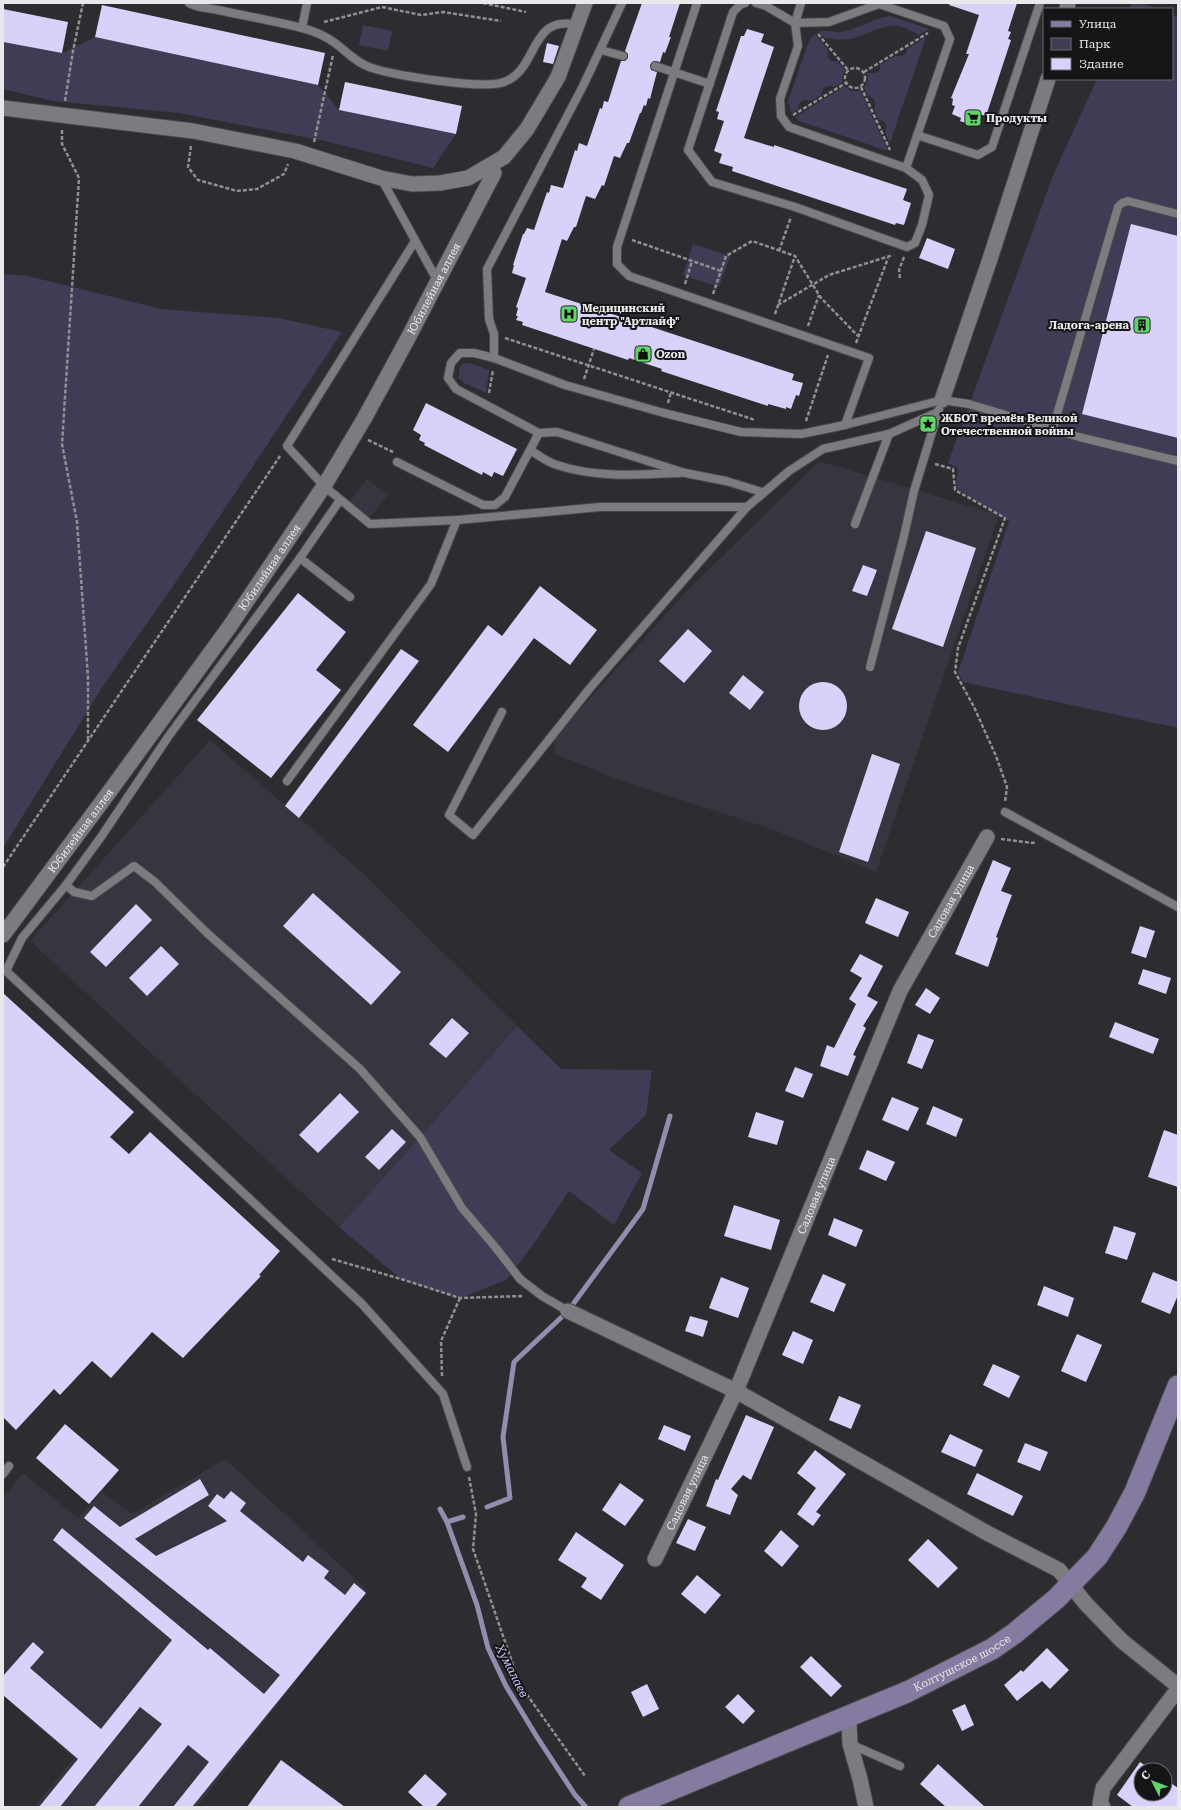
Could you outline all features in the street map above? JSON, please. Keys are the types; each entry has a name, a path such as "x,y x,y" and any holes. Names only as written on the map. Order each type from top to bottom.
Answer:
{"main road":[{"name":"Колтушское шоссе","path":"629,1807 907,1692 992,1649 1015,1633 1071,1585 1097,1558 1117,1526 1135,1492 1178,1386"}],"street":[{"path":"3,108 192,130 295,152 381,178 412,184 440,183 468,178 504,157 527,129 558,77 585,3"},
{"path":"940,406 990,259 1048,80"},
{"name":"Юбилейная аллея","path":"3,935 230,626 324,486 356,433 438,282 494,173"},
{"name":"Садовая улица","path":"655,1559 736,1391 900,991 987,837"},
{"path":"568,1310 736,1391 987,1533 1060,1570 1086,1604 1122,1641 1178,1687 1165,1714 1103,1788 1100,1804 1103,1807"},
{"path":"846,1717 849,1723 850,1744 866,1807"}],"lane":[{"path":"189,3 302,28 323,35 352,58 369,67 436,81 481,84 503,83 513,78 522,67 546,29 554,24 565,22 578,24"},
{"path":"302,28 307,3"},
{"path":"494,358 494,334 489,319 486,268 601,50 622,3"},
{"path":"697,3 620,236 617,247 617,264 629,276 869,358 845,425"},
{"path":"745,3 741,4 733,12 688,150 712,182 795,207 907,247 915,243 922,225 929,195 922,180 906,168 789,127 781,116 780,99 798,46 795,23 801,3"},
{"path":"756,3 766,5 795,23 829,22 879,4 944,26 950,39 906,168"},
{"path":"917,135 978,155 992,147 1040,3"},
{"path":"601,50 623,56"},
{"path":"656,66 710,84"},
{"path":"381,178 438,282"},
{"path":"1053,428 1118,207 1122,203 1128,201 1178,214"},
{"path":"415,241 287,446 324,486 340,500 370,524 457,520 600,508 747,507"},
{"path":"762,492 726,481 685,473 557,432 539,433 456,389 448,378 451,363 460,353 474,353 494,358 581,389 664,413 741,432 802,434 940,406 969,404 1079,437 1178,461"},
{"path":"502,712 449,815 473,835 590,688 747,507 762,492 789,471 823,449 889,434 940,406"},
{"path":"870,667 904,536 914,491 940,406"},
{"path":"397,462 483,506 495,505 505,497 539,433"},
{"path":"855,524 889,434"},
{"path":"530,450 555,465 585,472 628,475 685,473"},
{"path":"340,500 300,558 168,737 101,837 66,885 22,938 6,971 362,1304 443,1394 467,1467"},
{"path":"287,781 431,584 457,520"},
{"path":"300,558 350,597"},
{"path":"1004,812 1178,907"},
{"path":"66,885 74,892 92,896 134,866 155,882 207,933 360,1069 420,1137 462,1208 520,1279 542,1296 568,1310"},
{"path":"3,1474 9,1466"},
{"path":"850,1744 900,1766"}],"path":[{"path":"83,3 73,51 63,115 62,144 79,178 62,444 78,530 88,677 88,740"},
{"path":"483,3 526,12"},
{"path":"302,28 382,7 421,15 443,12 501,21"},
{"path":"795,23 816,32 848,70"},
{"path":"864,72 928,33 944,26"},
{"path":"313,147 335,43"},
{"path":"856,68 864,72 866,79 861,87 854,89 850,88 846,83 844,78 848,70 856,68"},
{"path":"784,120 846,83"},
{"path":"861,87 897,165"},
{"path":"192,130 188,167 198,180 237,191 257,188 284,174 295,152"},
{"path":"779,251 795,207"},
{"path":"620,236 721,271"},
{"path":"710,303 726,256 752,241 795,256 819,294 858,336"},
{"path":"778,304 829,275 888,258 907,247"},
{"path":"900,278 899,270 907,247"},
{"path":"771,324 795,256"},
{"path":"852,352 888,258"},
{"path":"681,294 692,261"},
{"path":"805,336 819,294"},
{"path":"494,334 759,421"},
{"path":"802,434 831,345"},
{"path":"581,389 594,349"},
{"path":"487,405 494,358"},
{"path":"356,433 396,453 397,462"},
{"path":"3,867 287,446"},
{"path":"923,461 953,470 954,490 1005,518 958,648 955,672 974,706 1007,787 1004,812"},
{"path":"987,837 1033,843 1044,833"},
{"path":"306,1252 401,1278 460,1298 542,1296"},
{"path":"443,1394 441,1341 460,1298"},
{"path":"467,1467 476,1514 474,1549 520,1685 585,1776"}],"shaded area":[{"path":"819,461 999,515 876,872 774,830 614,778 555,754 554,738 685,593"},
{"path":"367,479 388,495 369,518 349,502"},
{"path":"210,740 366,876 517,1026 339,1227 30,941"},
{"path":"225,1459 367,1590 197,1807 34,1807 74,1758 3,1696 3,1498 23,1473 78,1518 102,1492 132,1514"}],"green space":[{"path":"1132,3 1142,3 1155,8 1130,8"},
{"path":"1173,14 1178,17 1178,728 963,682 958,672 1009,521 956,488 958,468 948,463 1052,178 1097,80 1173,80"},
{"path":"891,16 929,29 919,35 901,27 886,26 855,38 843,40 824,38 819,32 847,31 878,19"},
{"path":"363,25 392,31 388,51 359,45"},
{"path":"815,34 828,50 827,55 829,59 832,61 837,61 845,70 842,78 843,82 834,87 825,87 822,90 821,95 811,101 802,101 799,104 798,109 792,113 788,101 809,41"},
{"path":"95,37 318,85 339,110 456,134 433,168 325,141 179,113 53,101 3,89 3,42 62,53"},
{"path":"926,37 890,143 885,132 886,124 879,120 874,109 875,101 868,96 864,88 868,81 867,73 877,73 880,69 880,65 895,56 903,56 907,49"},
{"path":"845,86 852,91 860,90 888,151 799,121 795,117"},
{"path":"693,244 730,256 719,287 683,275"},
{"path":"3,274 28,276 161,309 278,318 342,332 180,576 103,686 3,848"},
{"path":"463,363 470,363 489,370 486,393 464,383 459,378 459,369"},
{"path":"517,1026 561,1069 652,1070 646,1115 609,1150 642,1173 614,1225 569,1191 536,1241 506,1280 460,1298 401,1279 339,1227"}],"building":[{"path":"642,3 680,3 669,37 671,37 665,53 663,52 660,62 654,61 650,65 651,70 657,72 650,99 648,98 646,106 644,105 640,113 629,143 627,143 620,158 614,156 604,186 602,185 595,199 586,196 576,227 574,227 567,241 562,239 545,292 794,374 792,380 803,383 799,396 796,395 791,409 768,404 768,406 661,371 662,369 629,358 628,360 522,325 523,322 516,320 518,316 516,316 518,308 516,307 526,278 512,273 513,265 523,234 527,228 534,230 547,192 549,193 551,185 563,188 575,150 577,151 579,143 587,146 600,108 602,109 604,101 608,102 621,61 625,61 628,58 628,54 625,51"},
{"path":"950,3 1017,3 1008,31 1011,32 1008,39 1011,40 986,116 979,114 975,126 960,121 961,118 952,114 955,106 952,105 953,99 951,98 969,54 966,54 979,15 949,5"},
{"path":"102,5 325,53 318,85 95,37"},
{"path":"3,9 68,22 62,53 3,42"},
{"path":"747,29 764,34 761,42 774,47 744,138 774,147 774,145 907,189 903,200 911,203 904,225 896,223 895,225 732,171 733,167 719,163 722,154 714,151 724,121 717,119 719,112 716,111 741,36 744,36"},
{"path":"547,43 559,46 553,64 543,62"},
{"path":"345,82 462,106 456,134 339,110"},
{"name":"Ладога-арена","path":"1131,224 1178,236 1178,438 1082,414"},
{"path":"927,238 955,249 948,269 919,258"},
{"path":"426,403 517,449 503,476 494,472 492,477 483,472 482,475 424,445 425,443 419,440 421,435 413,430"},
{"path":"926,531 976,548 943,647 892,629"},
{"path":"863,565 877,570 867,596 852,591"},
{"path":"540,586 597,630 570,665 534,638 448,752 413,725 488,625 502,636"},
{"path":"298,593 346,632 316,670 341,690 271,778 197,720"},
{"path":"688,629 712,651 684,683 659,661"},
{"path":"401,649 419,661 299,818 285,806"},
{"path":"743,675 764,692 750,710 729,693"},
{"path":"818,682 828,682 840,689 847,701 847,711 840,723 828,730 818,730 810,726 803,719 799,711 799,701 803,693 810,686"},
{"path":"872,754 900,764 868,862 839,852"},
{"path":"993,860 1011,868 1001,891 1012,895 996,937 998,938 988,967 955,954"},
{"path":"313,893 401,972 371,1005 283,926"},
{"path":"876,898 909,912 898,937 865,923"},
{"path":"136,904 152,920 106,967 90,952"},
{"path":"1140,926 1155,931 1146,958 1131,953"},
{"path":"161,946 179,964 147,996 129,978"},
{"path":"860,954 883,966 867,996 878,1002 863,1026 866,1028 853,1055 856,1056 848,1076 820,1066 827,1045 834,1048 856,1004 849,999 862,978 850,971"},
{"path":"1143,969 1171,978 1166,994 1138,984"},
{"path":"926,988 940,998 930,1014 915,1005"},
{"path":"3,993 134,1112 110,1137 129,1154 150,1132 280,1251 259,1275 261,1276 183,1358 152,1332 111,1378 92,1361 60,1395 54,1389 16,1430 3,1417"},
{"path":"452,1018 469,1033 446,1058 429,1044"},
{"path":"1115,1022 1159,1039 1153,1054 1109,1037"},
{"path":"918,1034 934,1040 922,1069 907,1063"},
{"path":"795,1067 813,1074 803,1098 785,1091"},
{"path":"340,1093 359,1112 318,1153 299,1135"},
{"path":"892,1097 919,1108 908,1131 882,1120"},
{"path":"933,1106 963,1119 956,1137 926,1124"},
{"path":"756,1112 784,1121 777,1145 748,1137"},
{"path":"392,1129 406,1142 379,1170 365,1157"},
{"path":"1164,1130 1178,1135 1178,1187 1148,1177"},
{"path":"867,1150 895,1162 886,1181 859,1169"},
{"path":"734,1205 780,1220 771,1250 724,1236"},
{"path":"834,1218 863,1230 856,1247 828,1235"},
{"path":"1114,1226 1136,1233 1127,1260 1105,1253"},
{"path":"1153,1272 1178,1282 1178,1295 1170,1314 1141,1302"},
{"path":"823,1274 846,1284 834,1312 810,1302"},
{"path":"721,1277 749,1288 738,1318 709,1308"},
{"path":"1044,1286 1074,1298 1068,1317 1037,1305"},
{"path":"690,1316 708,1321 703,1337 685,1331"},
{"path":"793,1331 813,1340 803,1364 782,1355"},
{"path":"1077,1334 1102,1345 1086,1382 1061,1371"},
{"path":"993,1364 1020,1376 1009,1398 983,1385"},
{"path":"839,1396 861,1405 851,1429 829,1420"},
{"path":"746,1415 774,1427 751,1480 743,1475 731,1489 738,1495 730,1515 706,1506 716,1479 718,1480"},
{"path":"65,1424 119,1470 89,1504 36,1458"},
{"path":"664,1425 691,1436 685,1451 658,1439"},
{"path":"950,1434 983,1450 975,1467 941,1452"},
{"path":"1025,1443 1048,1452 1040,1471 1017,1462"},
{"path":"815,1450 846,1474 816,1512 821,1515 813,1526 797,1514 816,1488 797,1473"},
{"path":"977,1473 1023,1496 1013,1516 967,1494"},
{"path":"200,1479 209,1495 135,1539 156,1556 227,1521 208,1506 217,1494 224,1499 231,1491 246,1503 240,1511 303,1562 308,1555 329,1571 324,1578 345,1595 354,1583 366,1593 192,1807 173,1807 209,1762 188,1745 138,1807 94,1807 162,1724 140,1707 60,1807 39,1807 78,1759 3,1695 3,1676 33,1642 44,1652 30,1668 101,1729 172,1640 53,1540 62,1528 208,1650 210,1648 264,1694 280,1675 84,1518 94,1506 120,1527"},
{"path":"620,1483 644,1500 625,1526 602,1510"},
{"path":"688,1519 706,1527 695,1551 676,1543"},
{"path":"781,1530 799,1546 782,1567 764,1551"},
{"path":"576,1532 624,1565 601,1600 581,1587 587,1578 558,1560"},
{"path":"928,1539 958,1568 938,1588 908,1560"},
{"path":"697,1575 721,1595 705,1614 681,1594"},
{"path":"1047,1648 1069,1670 1050,1689 1042,1681 1017,1701 1004,1685 1021,1670 1023,1672"},
{"path":"811,1656 842,1686 831,1697 800,1667"},
{"path":"647,1684 659,1709 643,1717 631,1692"},
{"path":"738,1694 755,1711 743,1724 725,1707"},
{"path":"965,1704 974,1725 962,1731 952,1710"},
{"path":"281,1760 345,1807 247,1807"},
{"path":"938,1764 985,1807 946,1807 920,1784"},
{"path":"1133,1772 1133,1802 1173,1802 1173,1785 1178,1788 1178,1807 1133,1807 1117,1795"},
{"path":"425,1774 447,1794 435,1807 424,1807 408,1792"}],"waterway":[{"path":"487,1507 510,1498 503,1437 514,1362 568,1311 643,1209 670,1116"},
{"name":"Хумалаев","path":"440,1509 447,1522 477,1605 488,1648 506,1686 575,1795 585,1806"},
{"path":"447,1522 463,1517"}],"place":[{"name":"Продукты","path":"973,118"},
{"name":"Медицинский центр \"Артлайф\"","path":"569,314"},
{"name":"Ладога-арена","path":"1142,325"},
{"name":"Ozon","path":"643,354"},
{"name":"ЖБОТ времён Великой Отечественной войны","path":"928,424"}]}
